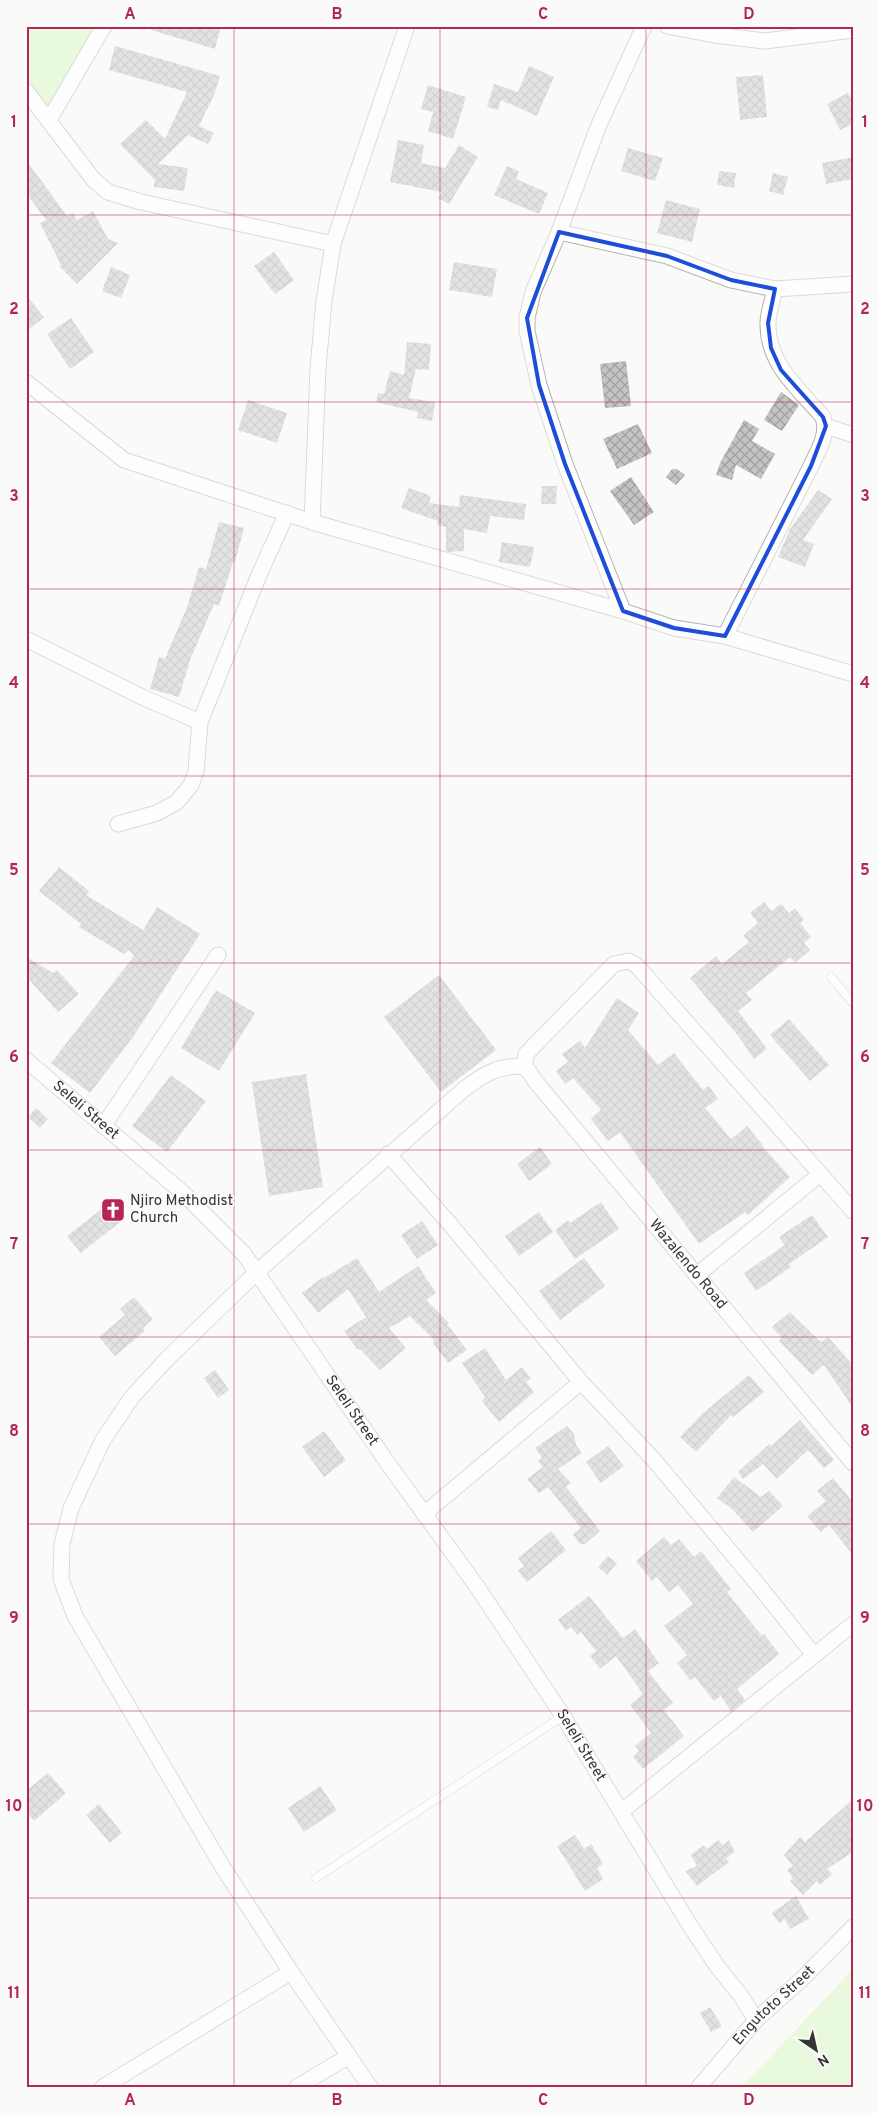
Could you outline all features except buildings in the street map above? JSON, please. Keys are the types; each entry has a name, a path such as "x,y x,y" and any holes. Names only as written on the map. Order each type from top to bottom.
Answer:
{"street":[{"path":"49,120 104,26"},
{"path":"312,522 318,368 324,301 333,244 408,26"},
{"path":"623,611 565,464 539,384 527,331 527,318 534,292 559,232 598,127 644,26"},
{"path":"667,26 714,35 766,41 853,30"},
{"path":"26,91 93,179 103,189 114,194 333,244"},
{"path":"559,232 667,256 731,280 775,290 853,284"},
{"path":"725,636 811,466 824,438 826,426 823,417 781,370 771,348 768,323 775,290"},
{"path":"26,382 124,460 312,522 623,611 674,628 725,636 853,674"},
{"path":"826,426 853,435"},
{"path":"118,824 157,813 177,802 191,785 196,771 200,722 259,575 287,513"},
{"path":"26,639 142,697 200,722"},
{"path":"104,1125 218,955"},
{"path":"370,2087 291,1972 222,1866 75,1616 61,1579 62,1544 71,1508 103,1440 132,1397 167,1359 257,1272 388,1154 479,1077 494,1069 525,1066 526,1054 614,964 629,961 637,966 819,1175 853,1211"},
{"name":"Seleli Street","path":"26,1060 182,1192 244,1254 424,1514 478,1588 564,1716 689,1924 756,2020"},
{"name":"Wazalendo Road","path":"525,1066 536,1082 853,1463"},
{"path":"388,1154 443,1216 581,1382 654,1460 759,1586 814,1656"},
{"path":"697,1275 819,1175"},
{"path":"424,1514 581,1382"},
{"path":"622,1811 853,1624"},
{"name":"Engutoto Street","path":"699,2087 756,2020 802,1979 853,1927"},
{"path":"103,2087 291,1972"},
{"path":"297,2087 349,2056"}],"lane":[{"path":"831,976 853,1003"},
{"path":"316,1878 564,1716"}],"highlighted area":[{"path":"559,232 667,256 731,280 775,289 768,323 771,348 781,370 823,417 826,426 811,466 725,636 674,628 623,611 565,464 539,385 527,318"}],"green space":[{"path":"26,26 95,26 48,110 26,81"},
{"path":"853,1969 853,2087 742,2087"}],"place":[{"name":"Njiro Methodist Church","path":"113,1210"}]}
